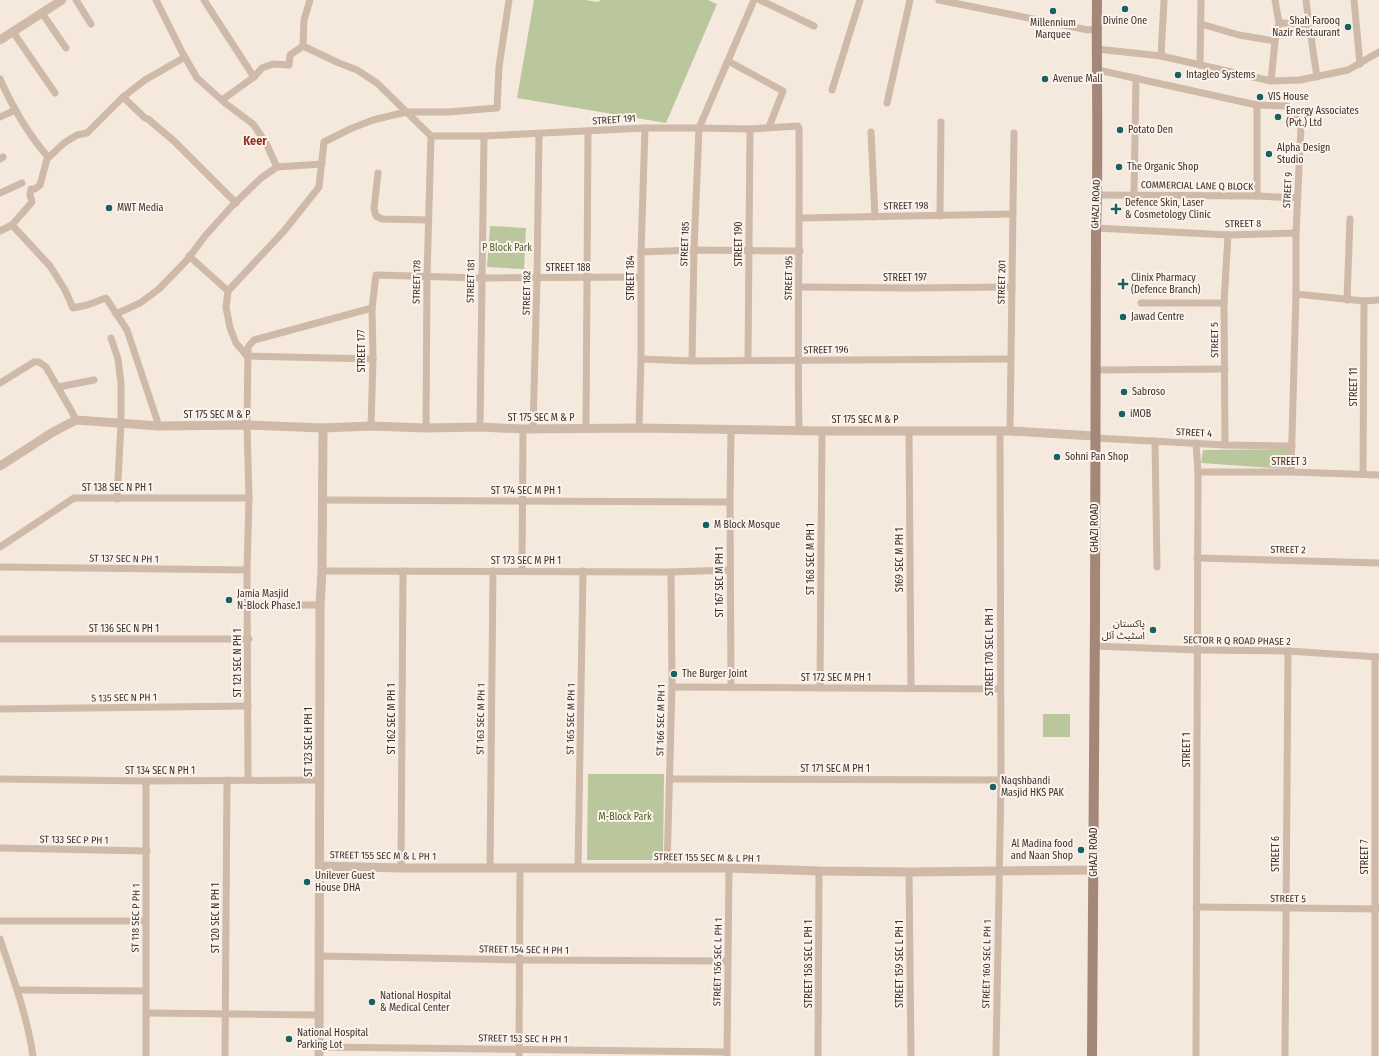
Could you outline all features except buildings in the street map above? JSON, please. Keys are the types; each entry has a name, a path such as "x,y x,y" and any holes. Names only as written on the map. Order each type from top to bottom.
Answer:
{"main road":[{"name":"GHAZI ROAD","path":"1092,1056 1094,870 1094,437 1098,70 1097,0"}],"street":[{"path":"0,40 62,0"},
{"path":"76,0 91,24"},
{"path":"156,0 197,78 253,124 266,143 277,167"},
{"path":"204,0 254,77"},
{"path":"303,46 304,20 310,0"},
{"path":"373,359 247,356 236,343 230,328 226,306 228,292 284,231 319,188 324,142 350,129 373,120 406,112 448,112 497,108 499,67 509,0"},
{"path":"699,128 754,0"},
{"path":"760,0 814,26"},
{"path":"832,90 860,0"},
{"path":"887,102 910,0"},
{"path":"942,0 1088,30 1097,29"},
{"path":"1161,56 1164,0"},
{"path":"1200,64 1201,0"},
{"path":"1271,80 1275,41 1279,23 1275,0"},
{"path":"1306,0 1317,78"},
{"path":"1354,0 1360,64"},
{"path":"42,13 66,48"},
{"path":"1279,23 1309,24"},
{"path":"1201,24 1239,35 1275,41"},
{"path":"13,32 55,94"},
{"path":"222,100 254,77 262,68 273,64 289,64 290,55 303,46"},
{"path":"303,46 357,70 377,83 430,136"},
{"path":"1097,49 1161,56 1271,80 1300,80 1317,78 1348,70 1379,52"},
{"path":"0,231 12,225 32,202 30,194 31,189 35,189 40,184 48,157 64,143 77,135 87,133 123,97 145,80 186,57"},
{"path":"728,61 783,91 769,127"},
{"name":"STREET 9","path":"1098,70 1257,105 1287,106 1295,113 1301,126 1297,198 1291,472"},
{"path":"1134,195 1136,78"},
{"path":"0,79 15,110 36,143 48,157"},
{"path":"123,97 145,118 174,141 236,203"},
{"path":"1257,105 1257,196"},
{"path":"0,117 15,110"},
{"path":"940,216 941,122"},
{"name":"STREET 191","path":"430,136 538,134 645,128 750,129 798,126"},
{"name":"STREET 195","path":"798,126 800,218 798,360 799,430"},
{"name":"STREET 184","path":"639,428 641,359 641,252 645,128"},
{"name":"STREET 185","path":"692,361 694,250 699,128"},
{"name":"STREET 190","path":"748,360 750,129"},
{"path":"586,429 588,132"},
{"path":"871,132 875,217"},
{"name":"STREET 201","path":"1010,431 1014,133"},
{"name":"STREET 182","path":"533,429 537,278 538,134"},
{"name":"STREET 178","path":"426,428 430,136"},
{"name":"STREET 181","path":"480,427 484,136"},
{"path":"116,314 140,303 159,290 205,236 261,178 277,167 322,164"},
{"path":"378,173 374,209 376,216 382,219 428,220"},
{"path":"0,193 22,183"},
{"name":"COMMERCIAL LANE Q BLOCK","path":"1097,195 1257,196 1297,198"},
{"name":"STREET 198","path":"800,218 1013,214"},
{"path":"1347,300 1350,219"},
{"path":"12,225 50,266 65,290 73,308 106,298 127,330 160,426"},
{"name":"STREET 8","path":"1096,228 1228,235 1296,233"},
{"name":"STREET 5","path":"1225,445 1224,303 1228,235"},
{"path":"641,252 694,250 800,251"},
{"path":"189,256 228,292"},
{"name":"STREET 188","path":"376,275 481,278 641,277"},
{"name":"STREET 177","path":"371,426 373,359 372,308 376,275"},
{"name":"STREET 197","path":"799,287 1012,287"},
{"path":"1296,294 1347,300 1379,300"},
{"name":"STREET 11","path":"1363,474 1364,301"},
{"path":"1140,303 1224,303"},
{"path":"247,356 248,347 254,340 372,308"},
{"path":"111,338 118,359 121,383 122,424 117,499"},
{"name":"ST 121 SEC N PH 1","path":"247,356 249,498 247,570 249,639 248,780"},
{"name":"STREET 196","path":"641,359 692,361 1010,359"},
{"path":"0,383 34,362 39,362 46,367 76,420 53,432 0,466"},
{"path":"1095,370 1225,369"},
{"path":"58,387 94,380"},
{"name":"ST 175 SEC M & P","path":"76,420 160,426 247,425 323,428 371,426 523,429 639,428 822,431 1010,431 1094,437"},
{"name":"ST 123 SEC H PH 1","path":"319,1052 320,605 322,571 323,428"},
{"path":"522,571 523,429"},
{"name":"ST 167 SEC M PH 1","path":"731,687 730,502 732,429"},
{"name":"ST 168 SEC M PH 1","path":"820,688 822,431"},
{"name":"S169 SEC M PH 1","path":"909,431 910,688"},
{"name":"STREET 170 SEC L PH 1","path":"999,872 1001,780 1000,432"},
{"name":"STREET 4","path":"1094,437 1225,445 1292,446"},
{"path":"1155,441 1157,567"},
{"name":"STREET 1","path":"1196,443 1198,472 1196,1056"},
{"name":"STREET 3","path":"1198,472 1291,472 1379,475"},
{"name":"ST 138 SEC N PH 1","path":"0,547 74,498 249,498"},
{"name":"ST 174 SEC M PH 1","path":"323,500 730,502"},
{"name":"STREET 2","path":"1197,558 1379,563"},
{"name":"ST 137 SEC N PH 1","path":"0,567 247,570"},
{"name":"ST 173 SEC M PH 1","path":"322,571 671,572 730,570"},
{"name":"ST 162 SEC M PH 1","path":"402,868 403,571"},
{"name":"ST 163 SEC M PH 1","path":"490,868 493,571"},
{"name":"ST 165 SEC M PH 1","path":"578,867 583,571"},
{"name":"ST 166 SEC M PH 1","path":"667,868 672,687 671,572"},
{"path":"248,605 320,605"},
{"name":"ST 136 SEC N PH 1","path":"0,639 249,639"},
{"name":"SECTOR R Q ROAD PHASE 2","path":"1094,646 1197,650 1288,651 1377,657"},
{"name":"STREET 6","path":"1285,1056 1288,651"},
{"name":"STREET 7","path":"1375,1056 1377,909 1377,657"},
{"name":"ST 172 SEC M PH 1","path":"672,687 1000,689"},
{"name":"S 135 SEC N PH 1","path":"0,709 248,706"},
{"name":"ST 134 SEC N PH 1","path":"0,778 146,781 320,780"},
{"name":"ST 171 SEC M PH 1","path":"670,779 1001,780"},
{"name":"ST 120 SEC N PH 1","path":"225,1056 227,780"},
{"name":"ST 118 SEC P PH 1","path":"146,781 146,1056"},
{"name":"ST 133 SEC P PH 1","path":"0,848 147,851"},
{"name":"STREET 155 SEC M & L PH 1","path":"320,866 402,868 729,868 909,872 1094,870"},
{"path":"519,1052 521,960 520,868"},
{"name":"STREET 156 SEC L PH 1","path":"727,1054 729,868"},
{"name":"STREET 158 SEC L PH 1","path":"818,1056 819,871"},
{"name":"STREET 159 SEC L PH 1","path":"909,872 911,1056"},
{"name":"STREET 160 SEC L PH 1","path":"996,1056 999,872"},
{"name":"STREET 5","path":"1196,907 1377,909"},
{"path":"0,921 146,921"},
{"path":"0,938 18,990 31,1040 33,1056"},
{"name":"STREET 154 SEC H PH 1","path":"319,956 521,960 728,961"},
{"path":"18,990 145,991"},
{"path":"147,1013 318,1015"},
{"name":"STREET 153 SEC H PH 1","path":"319,1052 727,1054"}],"green space":[{"path":"534,0 585,0 598,2 601,0 708,0 717,4 666,123 517,98"},
{"name":"P Block Park","path":"490,226 526,228 524,269 487,267"},
{"path":"1290,449 1287,469 1201,463 1203,450"},
{"path":"1043,714 1070,714 1070,737 1043,737"},
{"name":"M-Block Park","path":"588,774 664,774 663,860 587,860"}],"place":[{"name":"Divine One","path":"1125,9"},
{"name":"Millennium Marquee","path":"1053,11"},
{"name":"Shah Farooq Nazir Restaurant","path":"1348,27"},
{"name":"Intagleo Systems","path":"1178,75"},
{"name":"Avenue Mall","path":"1045,79"},
{"name":"VIS House","path":"1260,97"},
{"name":"Energy Associates (Pvt.) Ltd","path":"1278,117"},
{"name":"Potato Den","path":"1120,130"},
{"name":"Alpha Design Studio","path":"1269,154"},
{"name":"The Organic Shop","path":"1119,167"},
{"name":"MWT Media","path":"109,208"},
{"name":"Defence Skin, Laser & Cosmetology Clinic","path":"1116,209"},
{"name":"Clinix Pharmacy (Defence Branch)","path":"1123,284"},
{"name":"Jawad Centre","path":"1123,317"},
{"name":"Sabroso","path":"1124,392"},
{"name":"iMOB","path":"1122,414"},
{"name":"Sohni Pan Shop","path":"1057,457"},
{"name":"M Block Mosque","path":"706,525"},
{"name":"Jamia Masjid N-Block Phase.1","path":"229,600"},
{"name":"پاکستان اسٹیٹ آئل","path":"1153,630"},
{"name":"The Burger Joint","path":"674,674"},
{"name":"Naqshbandi Masjid HKS PAK","path":"993,787"},
{"name":"Al Madina food and Naan Shop","path":"1081,850"},
{"name":"Unilever Guest House DHA","path":"307,882"},
{"name":"National Hospital & Medical Center","path":"372,1002"},
{"name":"National Hospital Parking Lot","path":"289,1039"}],"district":[{"name":"Keer","path":"255,141"}]}
